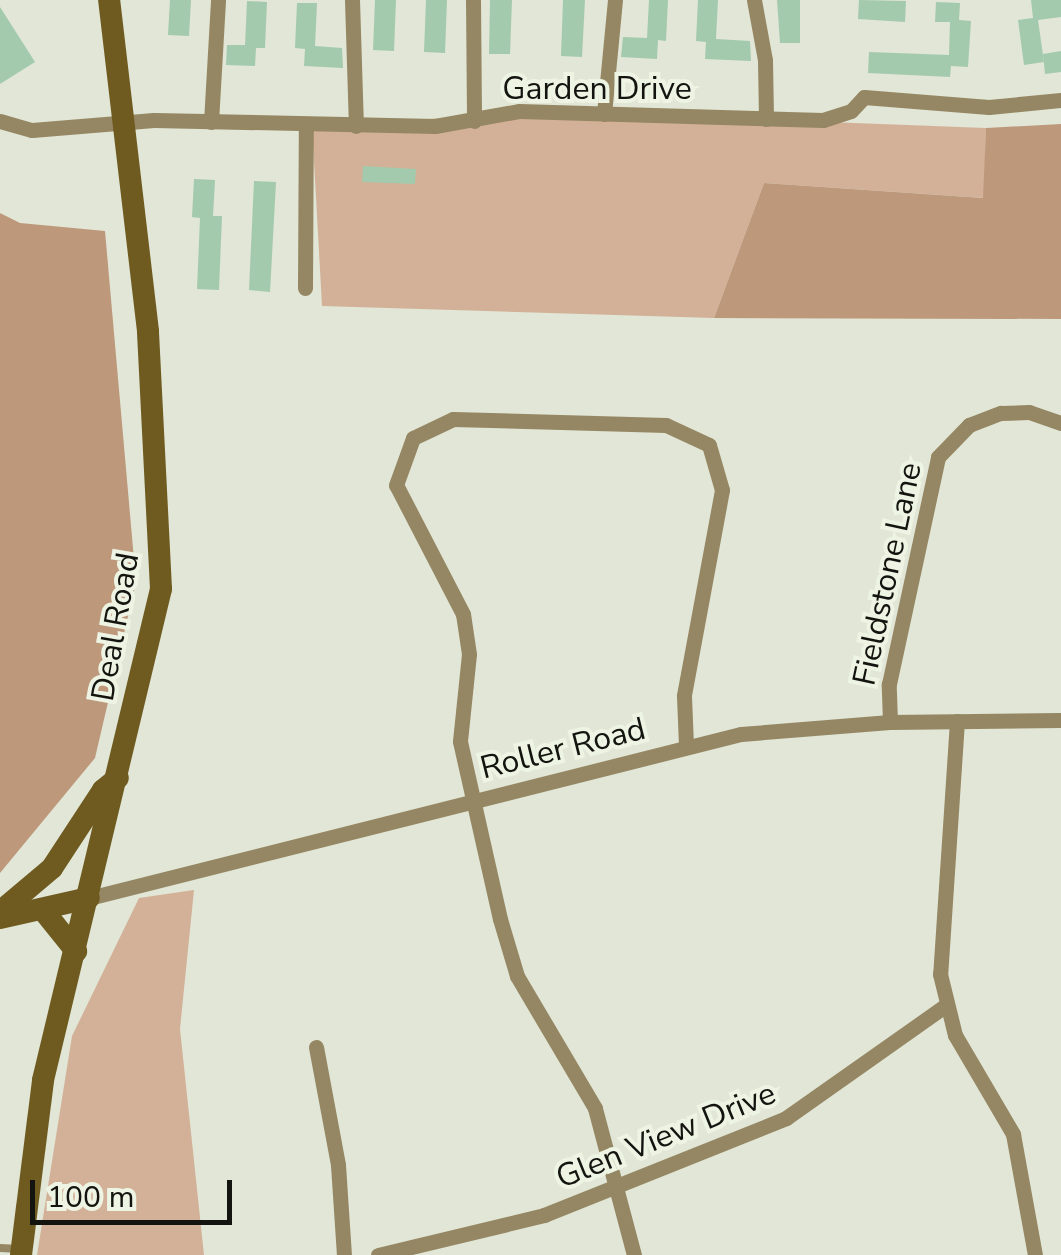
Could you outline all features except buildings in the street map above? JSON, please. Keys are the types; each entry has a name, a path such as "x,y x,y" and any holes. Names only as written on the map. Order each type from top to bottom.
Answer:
{"street":[{"name":"Deal Road","path":"14,1251 35,1120 155,630 163,550 109,0"},
{"path":"211,122 218,0"},
{"path":"352,0 356,126"},
{"path":"472,0 474,121"},
{"path":"604,114 615,0"},
{"path":"754,0 765,60 766,118"},
{"name":"Garden Drive","path":"0,121 32,130 123,123 356,126 474,121 508,112 836,118 864,97 989,107 1061,100"},
{"path":"305,288 306,124"},
{"name":"Fieldstone Lane","path":"890,722 893,664 938,457 969,426 1001,413 1029,412 1061,423"},
{"path":"634,1255 588,1092 513,965 460,741 469,654 463,614 396,485 413,438 442,422 666,425 709,445 722,490 684,696 686,746"},
{"name":"Roller Road","path":"89,898 686,746 792,726 1061,720"},
{"path":"957,721 940,966 945,1006 955,1035 1013,1134 1035,1255"},
{"path":"0,915 61,858 103,790 119,776"},
{"path":"0,915 44,910 89,898"},
{"path":"44,910 76,951"},
{"name":"Glen View Drive","path":"378,1255 467,1237 615,1188 800,1110 945,1006"},
{"path":"316,1047 338,1165 344,1255"}],"shaded area":[{"path":"561,112 986,128 984,198 764,183 714,318 322,306 312,125"},
{"path":"1061,124 1061,319 714,318 764,183 983,198 986,128"},
{"path":"0,213 20,223 105,231 136,582 95,758 0,873"},
{"path":"194,890 180,1029 204,1255 37,1255 72,1036 139,898"}]}
